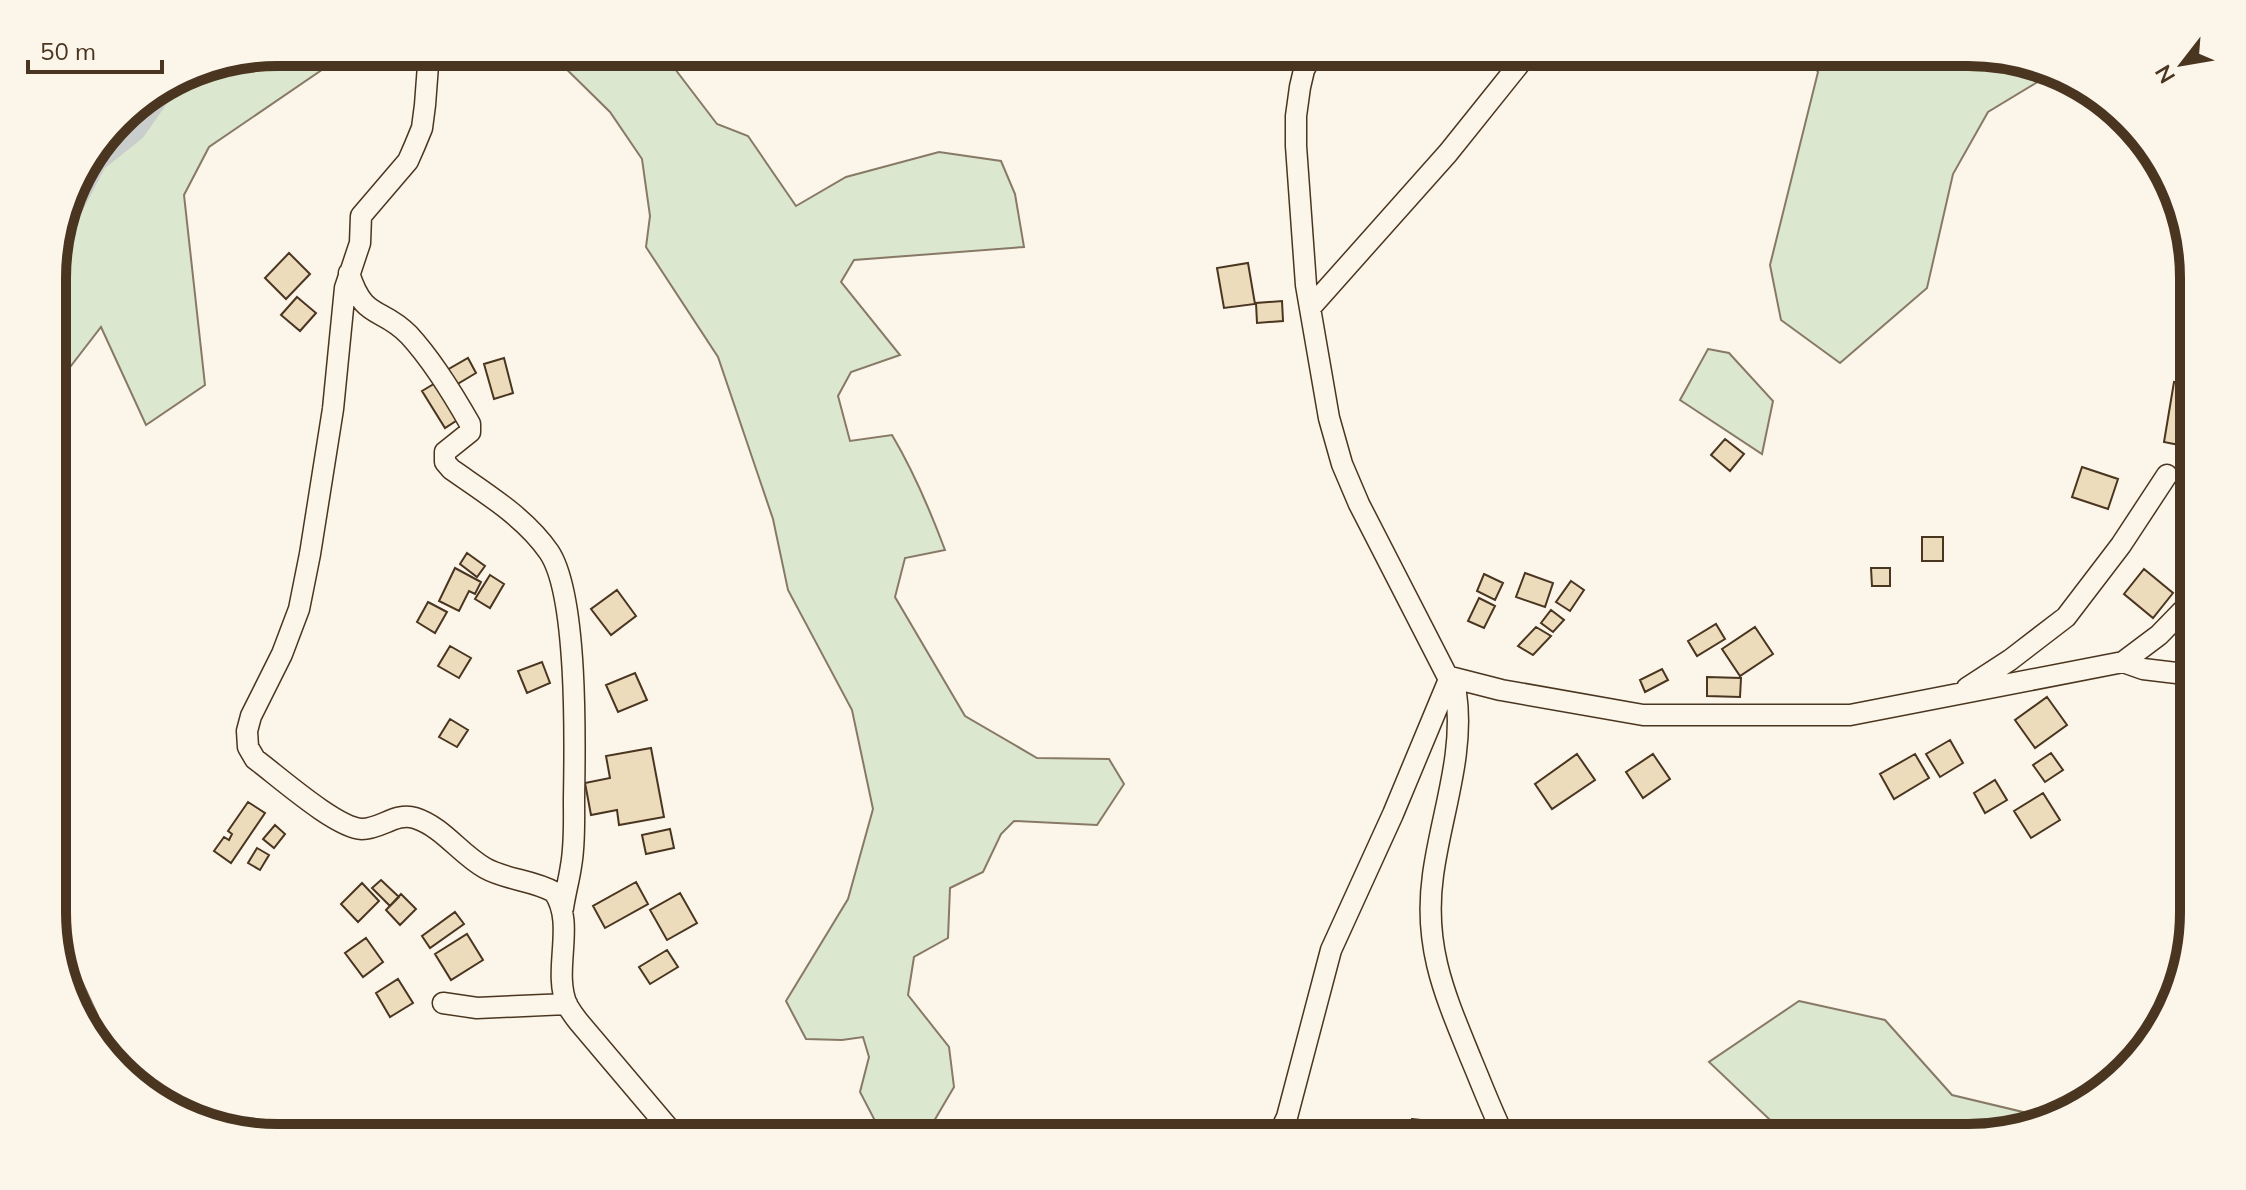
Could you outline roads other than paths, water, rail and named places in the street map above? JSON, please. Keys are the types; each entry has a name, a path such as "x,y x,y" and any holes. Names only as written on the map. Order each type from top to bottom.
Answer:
{"street":[{"path":"428,66 422,128 408,161 361,216 360,243 345,288 333,409 299,609 282,654 251,716 247,731 248,747 255,759 334,818 353,828 373,828 397,817 419,819 441,832 485,868 554,892 563,908"},
{"path":"1306,66 1296,116 1304,264 1329,418 1342,464 1376,539 1456,693 1459,725 1433,875 1434,951 1442,987 1499,1124"},
{"path":"1310,308 1448,153 1518,66"},
{"path":"349,273 361,301 372,312 407,333 420,348 470,424 466,437 445,452 445,462 534,534 550,554 560,578 567,617 575,720 572,864 563,908 563,988 567,1004 578,1021 665,1124"},
{"path":"1957,694 2010,660 2066,617 2121,545 2167,475"},
{"path":"1450,677 1501,690 1643,715 1850,715 2123,662 2159,635 2180,613"},
{"path":"2123,662 2143,669 2180,673"},
{"path":"1284,1124 1331,950 1393,814 1450,677"},
{"path":"443,1003 477,1008 567,1004"}],"waterway":[{"path":"124,132 134,123"}]}
